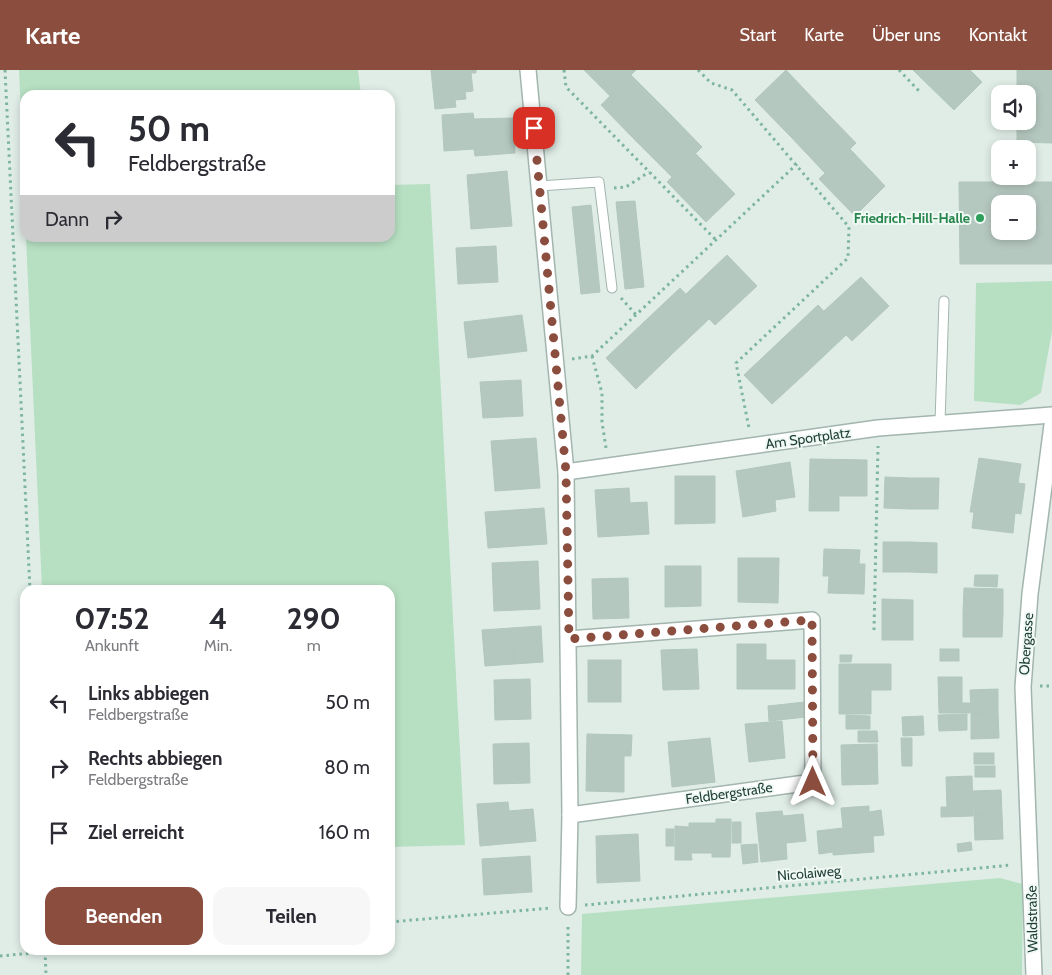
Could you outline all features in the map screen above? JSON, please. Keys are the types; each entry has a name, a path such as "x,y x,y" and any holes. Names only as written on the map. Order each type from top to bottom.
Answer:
{"street":[{"path":"528,70 566,472 570,815 568,907"},
{"name":"Am Sportplatz","path":"566,472 878,428 1052,415"},
{"name":"Obergasse","path":"1031,863 1023,687 1030,594 1052,425"},
{"name":"Feldbergstraße","path":"569,639 812,620 813,782 570,815"},
{"name":"Waldstraße","path":"1031,863 1034,975"}],"lane":[{"path":"539,186 599,182 612,288"},
{"path":"940,422 944,301"}],"path":[{"path":"5,70 30,585"},
{"path":"564,70 566,87 716,240"},
{"path":"698,70 711,83 732,90 849,226 848,258 736,363 752,446"},
{"path":"899,70 920,92"},
{"path":"556,361 592,356 637,316 796,164"},
{"path":"600,189 626,186 650,172"},
{"path":"612,288 637,316"},
{"path":"592,356 602,393 602,422 609,466"},
{"path":"874,630 878,428"},
{"name":"Nicolaiweg","path":"395,922 1031,863"},
{"path":"568,907 568,975"},
{"path":"0,956 20,954"},
{"path":"45,955 46,975"}],"green space":[{"path":"19,70 358,70 360,90 20,90 20,93"},
{"path":"430,184 465,845 395,847 395,585 42,585 26,242 395,242 395,185"},
{"path":"1052,281 1052,331 1041,393 1020,405 974,401 976,283"},
{"path":"1000,878 1023,884 1022,975 581,975 582,914"}],"building":[{"path":"431,70 476,70 476,73 471,73 473,91 465,92 466,99 455,100 456,107 435,109"},
{"path":"584,70 636,70 610,96"},
{"path":"786,70 821,107 790,136 755,100"},
{"path":"913,70 970,70 982,82 954,110"},
{"path":"1017,70 1052,70 1052,143 1036,143 1036,140 1017,140 1017,130 1036,130 1036,85 1017,85"},
{"path":"631,75 667,111 636,141 601,105"},
{"path":"821,107 856,143 825,173 790,136"},
{"path":"667,111 702,147 672,177 636,141"},
{"path":"473,113 474,119 513,118 515,153 475,156 474,149 444,151 442,115"},
{"path":"850,149 885,186 855,216 819,179"},
{"path":"696,154 735,194 706,222 667,182"},
{"path":"507,171 512,226 471,229 467,175"},
{"name":"Friedrich-Hill-Halle","path":"959,182 991,182 991,185 1036,185 1036,182 1052,182 1052,264 960,264"},
{"path":"635,201 644,287 625,289 616,202"},
{"path":"591,205 600,292 581,294 572,207"},
{"path":"496,246 498,282 458,284 456,248"},
{"path":"727,255 757,286 715,325 686,294"},
{"path":"861,277 889,306 852,341 824,311"},
{"path":"680,288 709,319 672,354 643,323"},
{"path":"818,305 846,335 809,370 781,340"},
{"path":"522,315 527,351 468,358 464,322"},
{"path":"643,323 672,354 636,389 606,358"},
{"path":"781,340 809,370 772,404 744,375"},
{"path":"521,380 523,416 483,418 480,382"},
{"path":"536,438 540,488 495,491 491,441"},
{"path":"979,458 1021,464 1018,483 1025,484 1021,514 1015,513 1013,533 972,528 974,512 970,512"},
{"path":"810,459 867,460 867,496 839,496 839,511 809,511"},
{"path":"790,462 795,497 775,500 776,511 743,517 736,471"},
{"path":"675,476 715,476 715,523 675,524"},
{"path":"885,477 910,478 910,509 884,508"},
{"path":"910,478 939,478 938,509 910,509"},
{"path":"629,488 630,503 647,502 649,534 598,537 595,490"},
{"path":"544,508 547,544 488,548 485,512"},
{"path":"883,542 910,542 910,572 883,572"},
{"path":"910,542 937,543 937,573 910,572"},
{"path":"824,549 860,550 859,564 865,564 864,594 828,593 829,576 823,576"},
{"path":"738,558 779,558 778,603 738,602"},
{"path":"538,561 540,609 494,611 492,563"},
{"path":"665,566 701,566 701,606 665,607"},
{"path":"975,575 998,575 997,587 974,586"},
{"path":"628,578 629,618 593,619 592,579"},
{"path":"964,588 1003,589 1003,614 963,613"},
{"path":"882,599 913,600 913,620 882,620"},
{"path":"963,613 1003,614 1002,637 963,637"},
{"path":"882,620 913,620 913,640 882,640"},
{"path":"541,626 543,662 514,664 511,628"},
{"path":"511,628 514,664 485,666 482,630"},
{"path":"737,644 766,644 766,660 795,660 795,689 737,689"},
{"path":"697,649 699,689 663,690 661,650"},
{"path":"940,649 959,649 959,661 940,661"},
{"path":"840,655 852,655 851,662 840,662"},
{"path":"588,660 621,660 621,702 588,702"},
{"path":"839,664 891,664 891,690 871,690 871,714 839,714"},
{"path":"938,677 962,677 962,703 970,703 970,713 939,713"},
{"path":"530,679 531,719 495,720 494,680"},
{"path":"998,689 998,712 971,713 970,690"},
{"path":"805,702 806,717 769,721 768,706"},
{"path":"998,712 999,738 971,739 971,713"},
{"path":"967,714 967,730 939,731 938,715"},
{"path":"846,715 870,716 870,729 846,729"},
{"path":"923,716 924,735 903,736 902,717"},
{"path":"782,721 785,758 749,762 745,724"},
{"path":"858,731 877,731 878,742 858,742"},
{"path":"587,734 632,735 631,756 624,756 624,792 586,791"},
{"path":"710,738 715,782 672,787 668,742"},
{"path":"901,738 912,738 912,766 902,766"},
{"path":"529,743 530,783 494,784 493,744"},
{"path":"877,744 878,784 842,785 841,745"},
{"path":"974,753 994,753 994,764 974,764"},
{"path":"975,766 995,766 995,777 975,777"},
{"path":"972,776 973,816 941,817 941,807 947,807 946,777"},
{"path":"1001,790 1002,814 974,815 973,791"},
{"path":"508,802 509,811 533,809 536,841 480,846 477,804"},
{"path":"869,806 869,812 881,810 884,835 873,836 874,852 833,855 833,852 819,854 817,831 843,828 841,808"},
{"path":"782,811 783,816 803,814 806,841 786,843 787,859 761,862 756,813"},
{"path":"1002,814 1003,839 975,840 974,815"},
{"path":"716,819 731,819 730,857 712,857 712,853 691,853 692,860 675,860 675,826 689,827 689,823 716,823"},
{"path":"732,822 741,822 741,843 732,843"},
{"path":"666,829 674,829 674,846 666,846"},
{"path":"638,834 640,881 597,883 596,836"},
{"path":"971,842 972,850 958,852 957,844"},
{"path":"757,844 758,862 743,864 741,845"},
{"path":"530,856 532,892 484,895 482,859"}],"place":[{"name":"Friedrich-Hill-Halle","path":"980,218"}],"route":[{"path":"534,128 566,472 569,639 812,620 813,782"}]}
